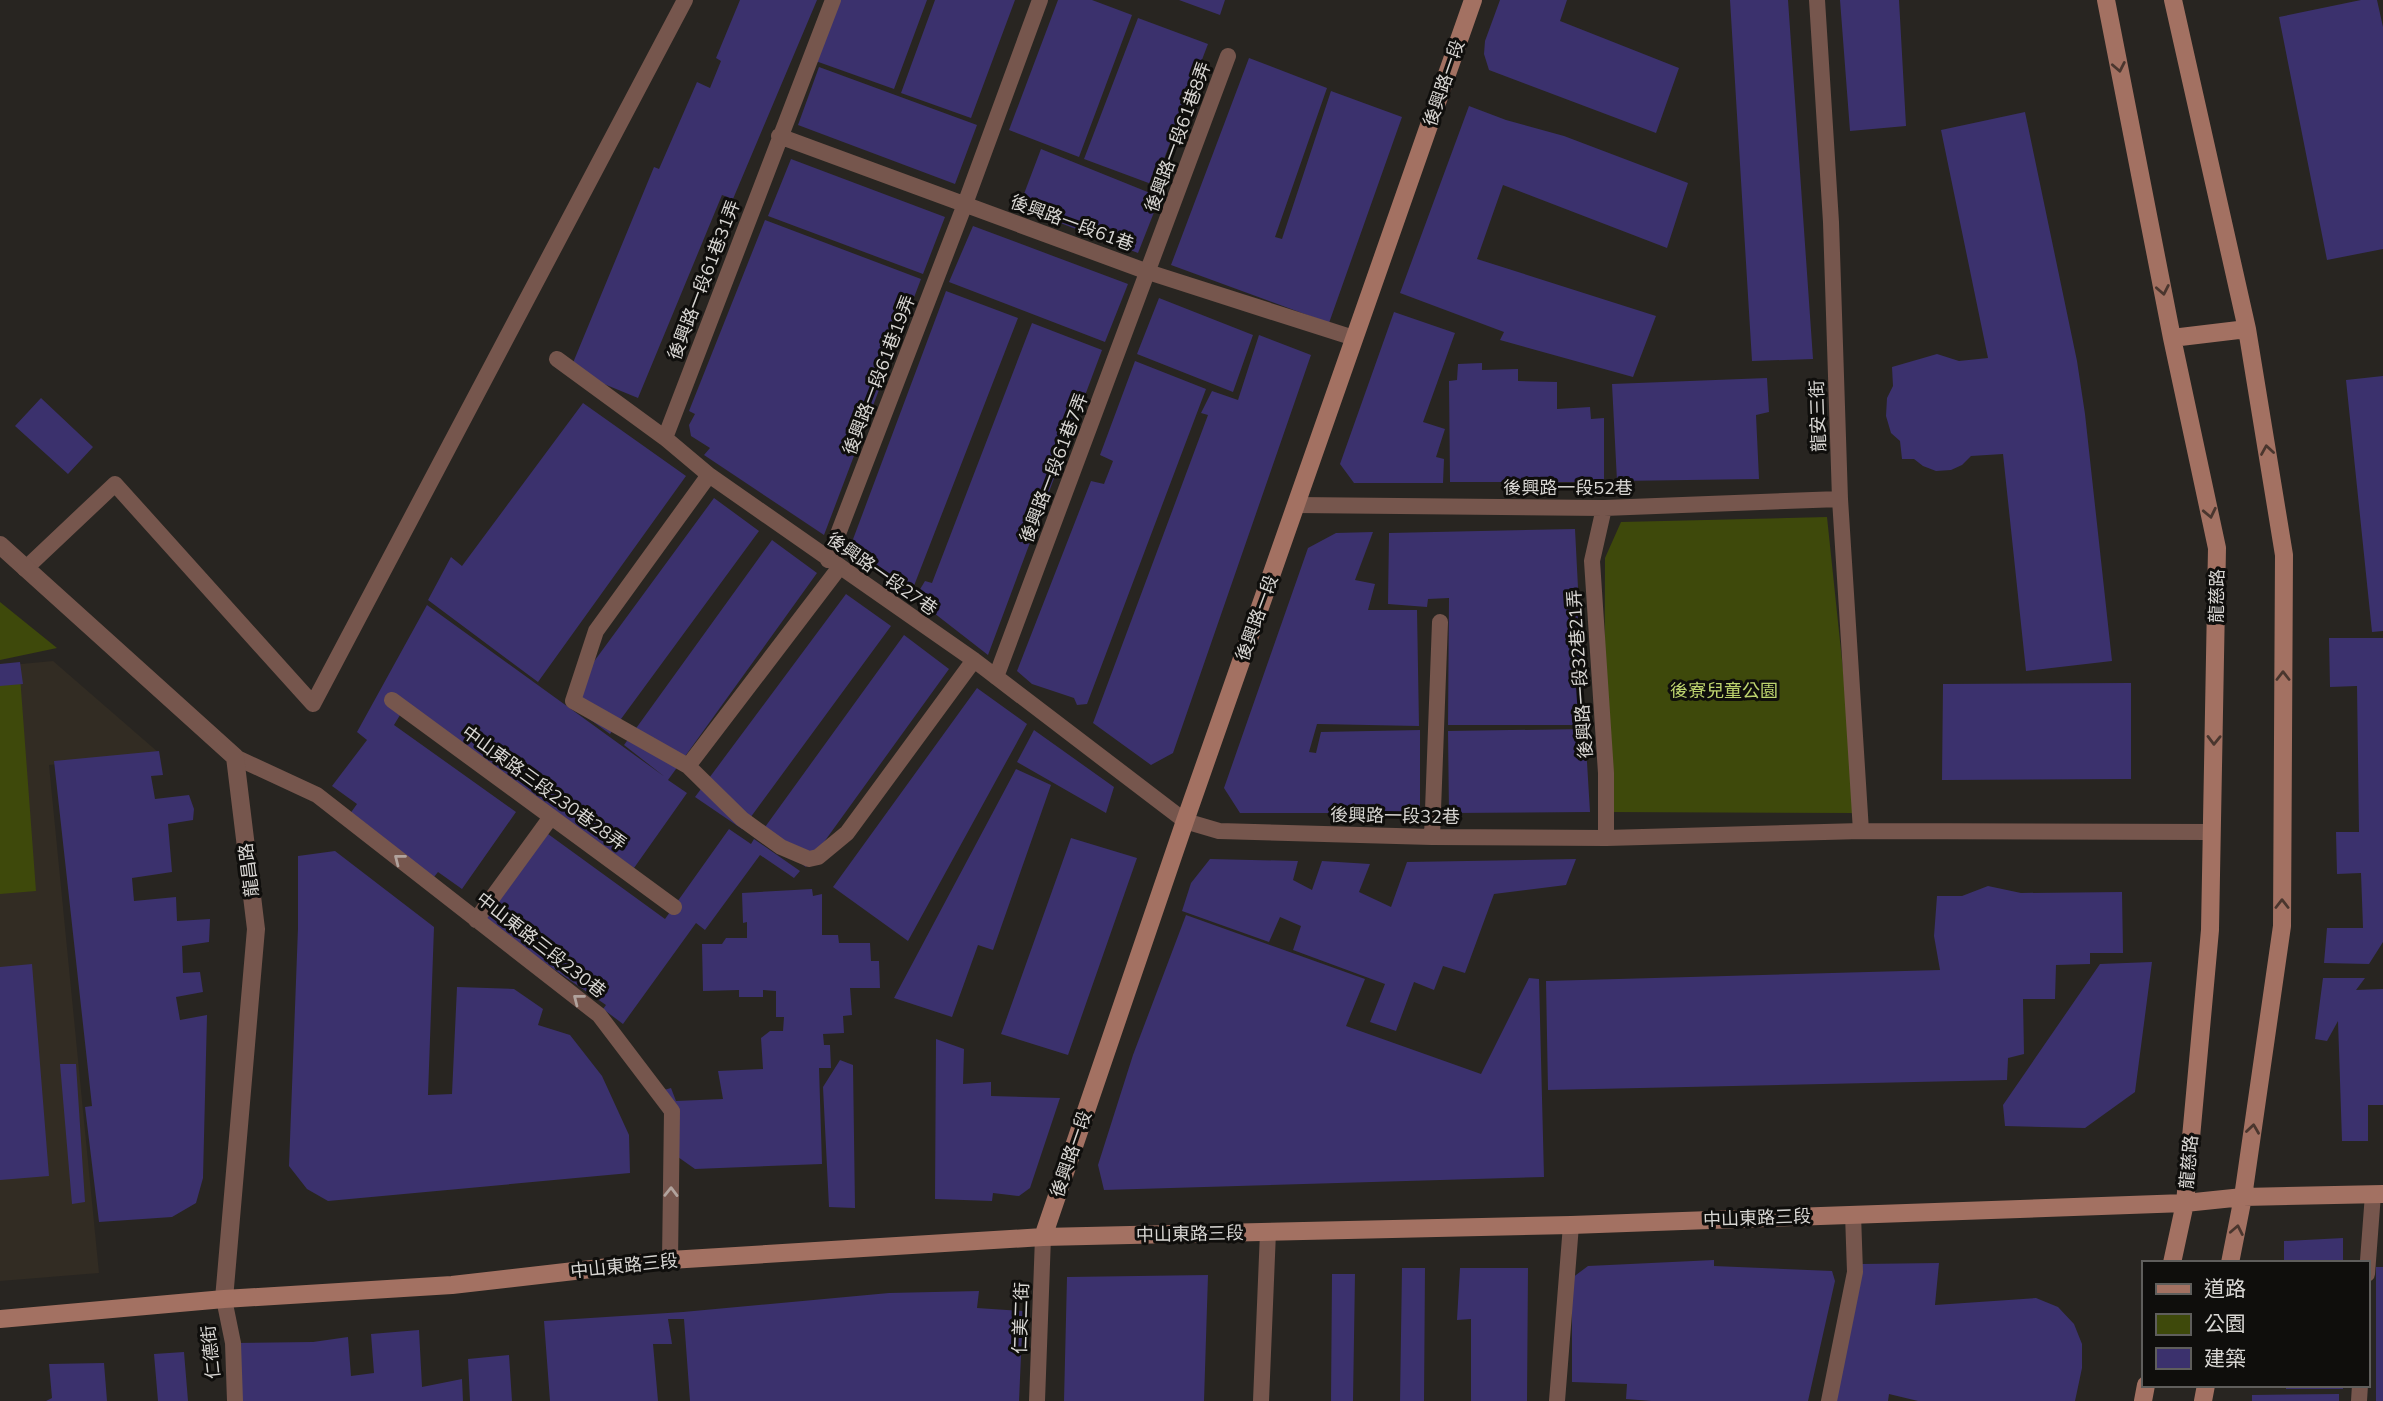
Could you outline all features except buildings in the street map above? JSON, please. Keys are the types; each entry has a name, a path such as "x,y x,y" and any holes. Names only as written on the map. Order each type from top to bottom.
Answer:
{"street":[{"name":"後興路一段","path":"1043,1237 1185,821 1473,0"},
{"name":"龍慈路","path":"2106,0 2172,338 2217,548 2210,930 2185,1203 2172,1261"},
{"path":"2174,0 2247,329 2284,555 2282,926 2243,1197 2230,1261"},
{"path":"2172,338 2247,329"},
{"path":"0,545 235,757"},
{"name":"龍昌路","path":"224,1299 256,929 235,757"},
{"name":"中山東路三段","path":"0,1319 224,1299 452,1285 670,1260 1043,1237 1571,1225 2185,1203 2243,1197 2378,1194"}],"lane":[{"path":"25,569 115,484 313,704 685,0"},
{"name":"後興路一段61巷31弄","path":"665,438 833,0"},
{"name":"後興路一段61巷19弄","path":"688,766 834,564 1040,0"},
{"name":"龍安三街","path":"1817,0 1831,222 1840,499 1861,831"},
{"name":"後興路一段61巷8弄","path":"1148,272 1228,56"},
{"name":"後興路一段61巷","path":"779,136 1148,272 1354,338"},
{"name":"後興路一段61巷7弄","path":"996,677 1148,272"},
{"name":"後興路一段27巷","path":"557,359 665,438 709,475 974,660 1185,821"},
{"path":"709,475 596,631 573,701 688,766 752,826 781,847 809,859 818,857 846,833 974,660"},
{"name":"後興路一段52巷","path":"1297,505 1604,508 1840,499"},
{"name":"後興路一段32巷21弄","path":"1604,508 1592,561 1606,773 1606,838"},
{"path":"1432,837 1440,622"},
{"name":"中山東路三段230巷28弄","path":"392,700 674,907"},
{"name":"中山東路三段230巷","path":"235,757 317,795 599,1015 672,1111 670,1260"},
{"path":"477,919 551,817"},
{"name":"後興路一段32巷","path":"1185,821 1219,831 1432,837 1606,838 1861,831 2212,832"},
{"path":"2369,1261 2378,1194"},
{"path":"1829,1401 1855,1272 1853,1214"},
{"path":"1557,1401 1571,1225"},
{"path":"1261,1401 1268,1232"},
{"name":"仁美二街","path":"1037,1401 1043,1237"},
{"name":"仁德街","path":"224,1299 233,1342 234,1401"}],"shaded area":[{"path":"53,661 159,753 49,765 99,1273 0,1281 0,666"}],"green space":[{"name":"後寮兒童公園","path":"1827,517 1858,813 1604,812 1605,558 1621,522"},
{"path":"0,602 57,648 0,660"},
{"path":"20,676 36,891 0,894 0,679"}]}
